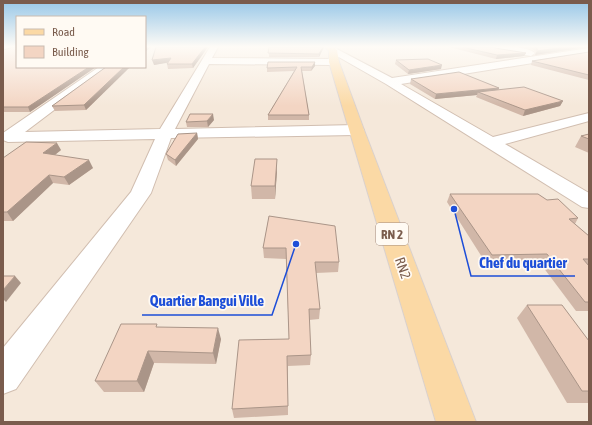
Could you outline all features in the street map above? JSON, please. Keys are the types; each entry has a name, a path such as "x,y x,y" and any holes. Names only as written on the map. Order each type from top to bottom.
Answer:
{"main road":[{"name":"RN2","path":"336,67 356,130 456,422"}],"street":[{"path":"3,376 141,193 165,133 202,67"},
{"path":"360,67 390,82 589,202"},
{"path":"390,82 482,67"},
{"path":"6,138 105,68"},
{"path":"491,143 589,117"},
{"path":"6,138 165,133 356,130"}],"shaded area":[{"path":"3,67 589,67 589,422 3,422"}],"building":[{"path":"3,67 87,68 28,107 3,107"},
{"path":"267,67 312,67 301,67 309,115 268,115 297,67"},
{"path":"405,67 430,67 409,70"},
{"path":"556,67 589,67 589,75"},
{"path":"105,68 123,68 84,105 52,106"},
{"path":"459,72 499,88 436,94 411,79"},
{"path":"524,87 563,101 525,110 478,92"},
{"path":"190,114 213,114 207,121 186,122"},
{"path":"197,133 175,160 166,154 178,134"},
{"path":"589,134 589,139 581,136"},
{"path":"26,142 57,143 43,153 89,160 64,177 49,175 7,212 3,212 3,158"},
{"path":"255,159 277,159 275,186 251,186"},
{"path":"450,194 538,194 547,200 558,199 578,218 569,219 589,236 589,259 583,259 589,266 589,302 585,302 547,254 492,255"},
{"path":"269,216 335,226 339,262 315,262 320,309 309,309 311,355 287,356 288,406 232,409 239,340 289,339 286,248 263,248"},
{"path":"3,276 15,276 3,290"},
{"path":"527,305 562,305 589,341 589,391 582,391"},
{"path":"121,324 157,324 156,327 218,328 213,353 148,351 137,381 95,381"}],"place":[{"name":"Chef du quartier","path":"454,209"},
{"name":"Quartier Bangui Ville","path":"296,244"}]}
